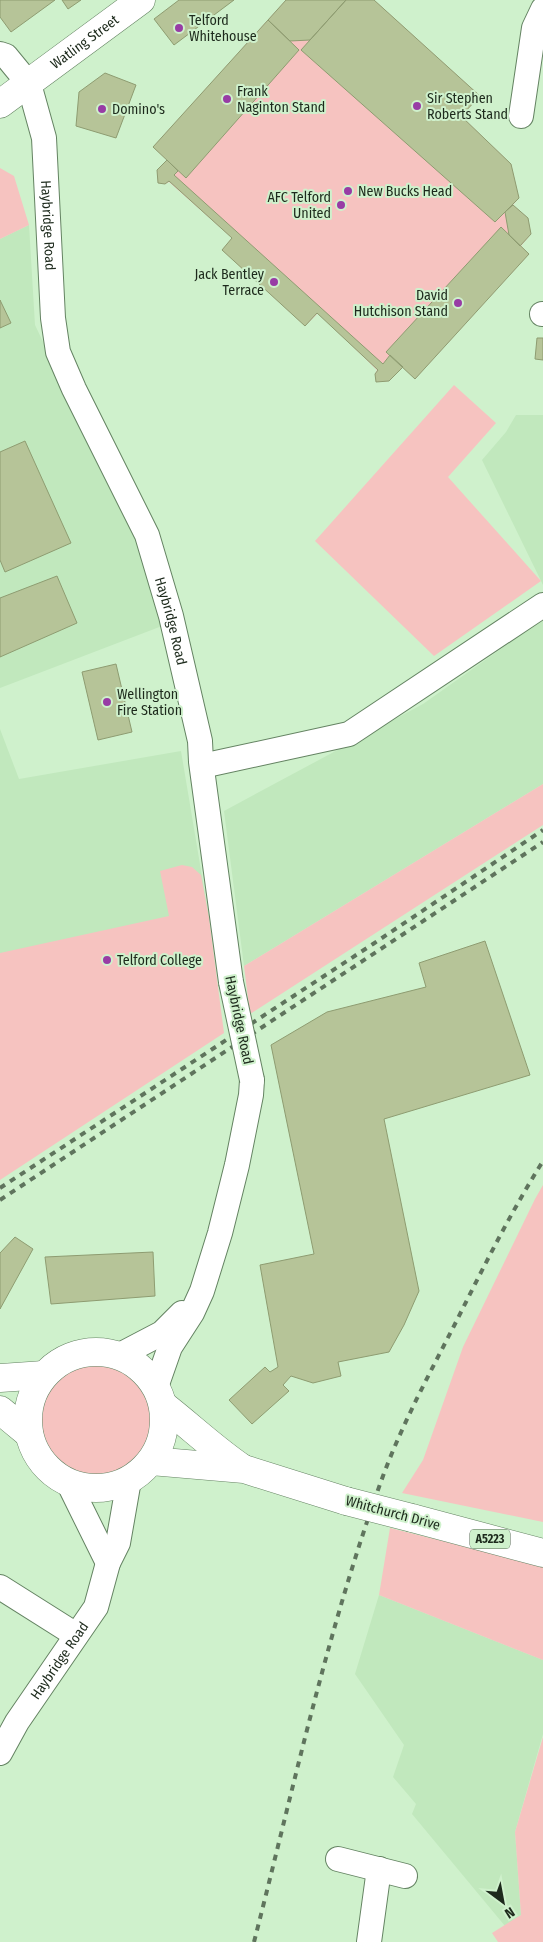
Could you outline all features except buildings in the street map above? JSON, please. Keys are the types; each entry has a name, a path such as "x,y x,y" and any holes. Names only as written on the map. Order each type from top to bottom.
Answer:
{"main road":[{"name":"Watling Street","path":"0,104 141,0"},
{"path":"97,1351 120,1355 141,1367 160,1396 163,1435 151,1461 129,1480 109,1486 87,1487 68,1482 50,1471 36,1452 29,1434 28,1414 33,1393 44,1375 67,1357 97,1351"},
{"path":"0,1378 44,1375"},
{"name":"Whitchurch Drive","path":"160,1396 214,1449 244,1469"},
{"path":"0,1410 29,1434"},
{"name":"Whitchurch Drive","path":"151,1461 244,1469 346,1501 543,1553"}],"street":[{"path":"521,116 534,28 543,9"},
{"path":"0,54 6,56 29,84"},
{"name":"Haybridge Road","path":"29,84 44,138 53,318 58,352 74,389 147,535 171,616 200,741 231,982 252,1080 251,1095 230,1198 202,1291 192,1313 170,1347 160,1396"},
{"path":"202,764 349,734 543,605"},
{"path":"120,1355 162,1333 202,1291"},
{"name":"Haybridge Road","path":"0,1753 17,1722 96,1607 108,1563 118,1543 129,1480"},
{"path":"68,1482 108,1563"},
{"path":"0,1587 76,1635"},
{"path":"338,1859 405,1876"},
{"path":"369,1942 379,1869"}],"shaded area":[{"name":"New Bucks Head","path":"286,0 374,0 480,96 461,116 511,164 519,198 513,205 528,218 531,234 521,246 529,254 415,379 403,367 389,381 376,382 375,374 377,370 318,313 305,326 222,250 232,238 169,182 165,184 158,183 157,170 167,160 153,147"},
{"path":"0,168 14,176 29,225 0,239"},
{"path":"29,225 35,325 143,551 162,626 0,688 0,239"},
{"path":"454,385 496,423 448,477 541,581 434,656 315,541"},
{"path":"516,415 543,415 543,585 482,460 506,432"},
{"path":"543,619 543,784 244,966 224,811 423,704"},
{"name":"Telford College","path":"0,729 19,779 181,751 209,918 0,1158"},
{"path":"543,784 543,825 250,1014 244,966"},
{"path":"182,865 192,867 201,875 209,918 224,1033 0,1180 0,953 169,916 160,871"},
{"path":"543,1185 543,1522 402,1493 423,1460 463,1347"},
{"path":"97,1365 108,1366 118,1370 136,1382 148,1400 152,1410 152,1432 148,1442 136,1460 118,1472 108,1476 97,1477 86,1476 76,1472 58,1460 46,1442 42,1432 41,1421 42,1410 46,1400 58,1382 76,1370 86,1366"},
{"path":"390,1528 543,1566 543,1660 379,1595"},
{"path":"379,1595 543,1660 543,1734 515,1832 521,1915 505,1926 412,1814 416,1804 393,1777 404,1745 355,1674"},
{"path":"543,1737 543,1942 498,1942 492,1933 521,1915 515,1832"}],"railway":[{"path":"0,1188 373,944 543,830"},
{"path":"0,1200 543,842"},
{"path":"254,1942 298,1766 345,1591 383,1476 399,1436 427,1378 498,1239 543,1161"}],"place":[{"name":"Telford Whitehouse","path":"179,28"},
{"name":"Frank Naginton Stand","path":"227,99"},
{"name":"Sir Stephen Roberts Stand","path":"417,106"},
{"name":"Domino's","path":"102,109"},
{"name":"New Bucks Head","path":"348,191"},
{"name":"AFC Telford United","path":"341,205"},
{"name":"Jack Bentley Terrace","path":"274,282"},
{"name":"David Hutchison Stand","path":"458,303"},
{"name":"Wellington Fire Station","path":"107,702"},
{"name":"Telford College","path":"107,960"}]}
